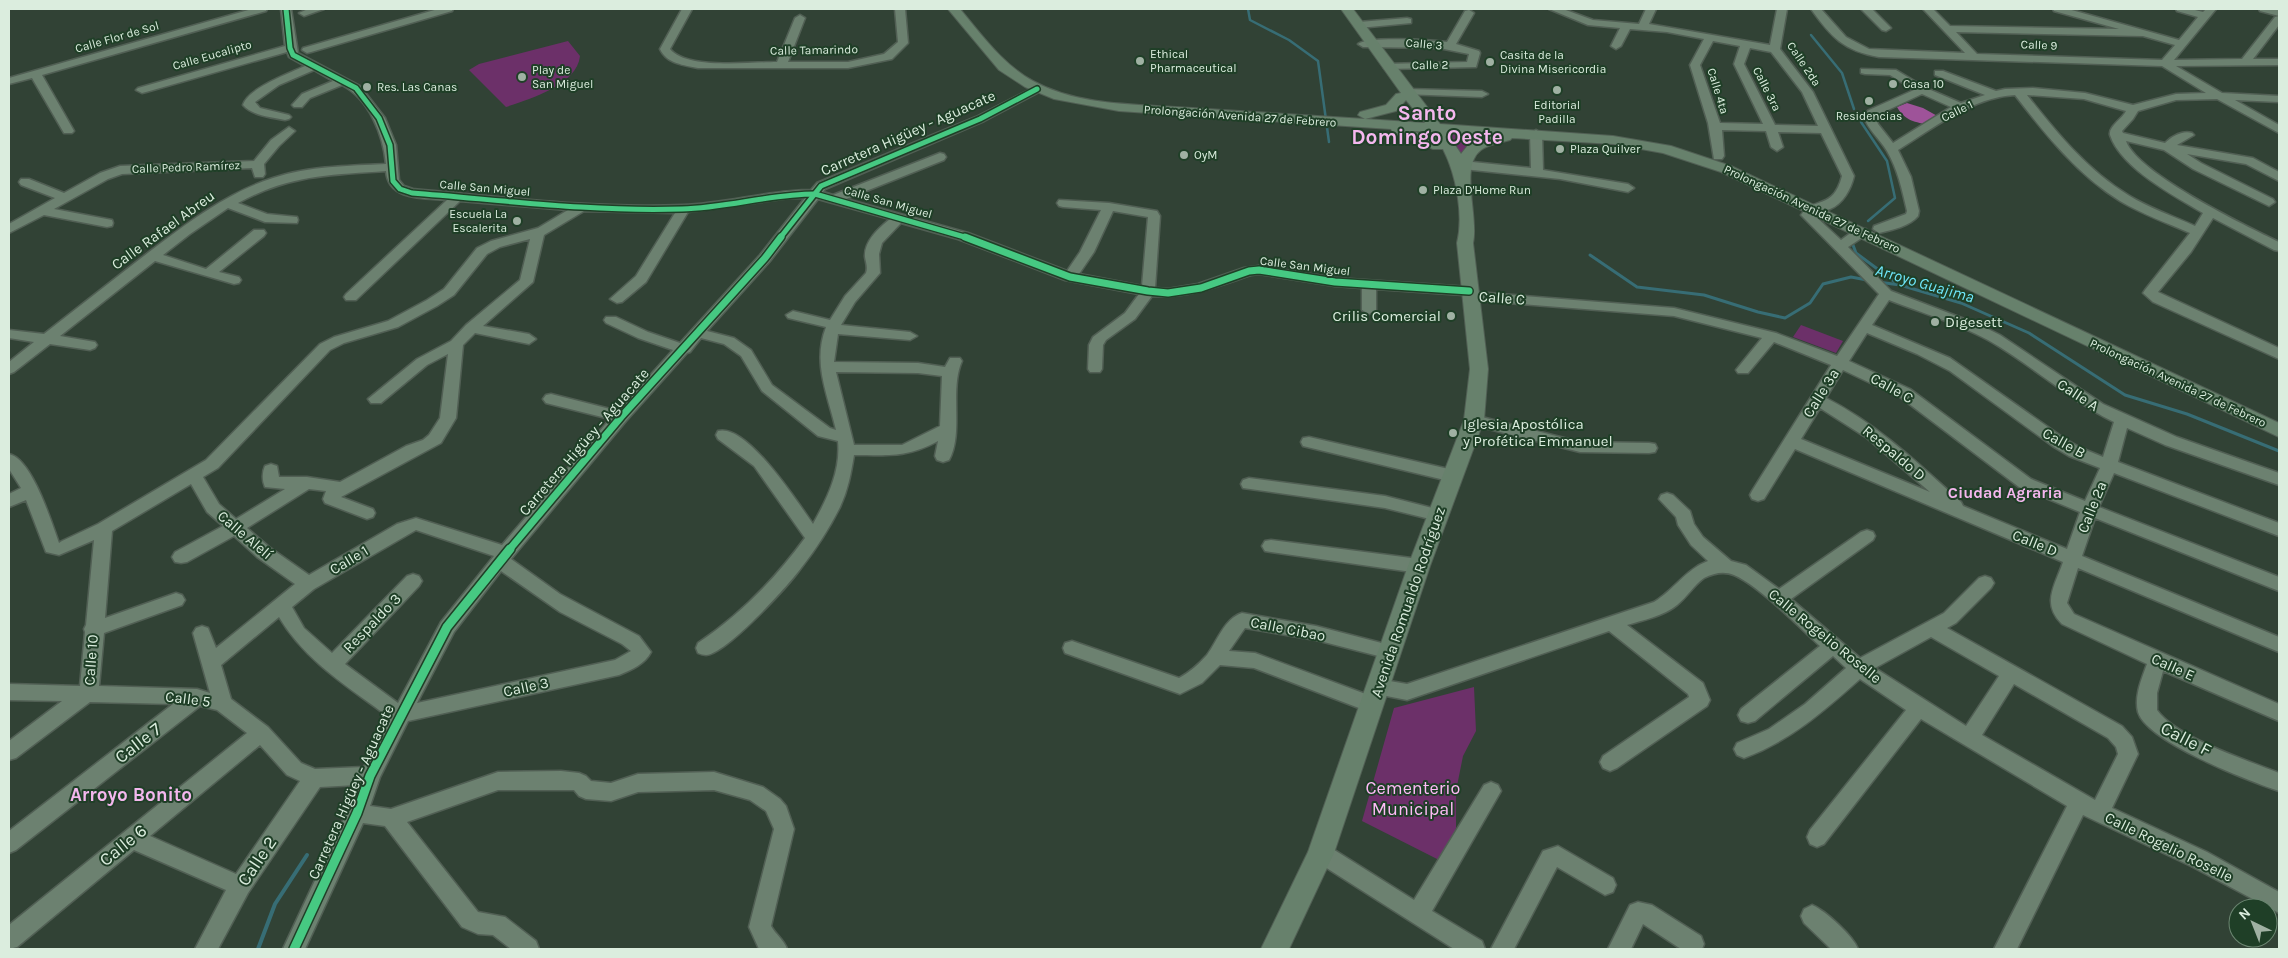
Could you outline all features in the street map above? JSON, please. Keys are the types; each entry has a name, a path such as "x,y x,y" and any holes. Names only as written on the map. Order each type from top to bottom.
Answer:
{"main road":[{"name":"Prolongación Avenida 27 de Febrero","path":"954,9 1004,67 1037,88 1054,95 1101,105 1312,116"},
{"name":"Prolongación Avenida 27 de Febrero","path":"969,9 1014,62 1036,77 1064,88 1120,99 1312,116 1379,125 1424,119 1531,134 1613,140 1666,150 1726,169 1879,229 2279,418"},
{"path":"1336,9 1388,66 1404,94"},
{"path":"1347,9 1359,25 1368,43 1424,119 1444,117 1468,121"},
{"path":"1365,115 1389,109 1400,101 1404,94"},
{"name":"Prolongación Avenida 27 de Febrero","path":"1331,118 1365,115 1611,132 1665,140 1718,156 1820,207 1861,232 2279,431"},
{"name":"Avenida Romualdo Rodríguez","path":"1424,119 1446,167 1457,230 1465,243"},
{"name":"Avenida Romualdo Rodríguez","path":"1275,949 1320,853 1419,566 1474,420 1479,381 1465,243 1468,230 1462,171 1449,145 1424,119"},
{"path":"1379,125 1438,146"},
{"path":"1462,171 1468,153 1477,145 1495,139 1531,134"}],"street":[{"name":"Calle Flor de Sol","path":"9,81 262,9"},
{"path":"286,9 290,48"},
{"path":"304,13 319,9"},
{"path":"307,50 448,9"},
{"path":"685,63 672,57 667,53 666,49 688,9"},
{"name":"Calle Tamarindo","path":"685,63 720,66 848,65 888,57 903,43 900,9"},
{"path":"1554,9 1592,23 1667,29 1775,49"},
{"path":"1644,27 1651,9"},
{"name":"Calle 2da","path":"1782,9 1775,49 1807,92 1827,130"},
{"name":"Calle 9","path":"1816,9 1844,43 1861,51 1879,54 2164,63 2279,62"},
{"path":"1866,9 1886,28"},
{"path":"1928,9 1973,56"},
{"path":"2058,9 2179,43"},
{"path":"2181,9 2208,12"},
{"path":"2264,9 2279,13"},
{"path":"2208,12 2179,43 2164,63 2279,130"},
{"path":"1450,46 1468,13"},
{"path":"781,65 800,18"},
{"path":"2246,61 2279,19"},
{"path":"1359,25 1407,21"},
{"path":"1616,46 1626,26"},
{"path":"1948,29 2143,33"},
{"name":"Calle 4ta","path":"1710,37 1695,65 1714,126 1719,149 1718,156"},
{"name":"Calle 3","path":"1368,43 1410,42 1450,46 1475,52 1472,65"},
{"name":"Calle 3ra","path":"1746,44 1739,64 1771,128 1778,147"},
{"name":"Calle San Miguel","path":"290,48 293,54 356,88 379,118 390,145 393,181 400,188 412,193 581,207 684,209 790,194 815,194 963,236 1011,256 1070,277 1148,292 1168,293 1201,288 1249,271 1259,270 1335,282 1470,294"},
{"name":"Calle Eucalipto","path":"142,90 290,48"},
{"name":"Calle 2","path":"1388,66 1472,65"},
{"path":"285,117 256,110 249,105 250,101 275,83 314,66"},
{"path":"1865,71 1892,72 1922,90 1960,107"},
{"path":"35,73 68,130"},
{"path":"1939,73 1995,95"},
{"path":"298,104 309,95 342,81"},
{"name":"Carretera Higüey - Aguacate","path":"294,949 357,813 370,776 447,626 503,556 621,417 685,349 765,258 821,186 890,159 980,119 1037,88"},
{"path":"1879,229 1901,222 1912,216 1913,211 1905,177 1892,149 1872,125 1869,116 1873,112 1922,90"},
{"path":"2018,91 2040,121 2088,171 2123,197 2197,231"},
{"name":"Calle 1","path":"1892,149 1960,107 2005,92 2018,91 2085,96 2132,108"},
{"path":"1404,94 1482,94"},
{"path":"2279,99 2219,96 2164,99 2132,108 2129,117 2116,130 2116,136 2122,148 2136,163 2210,213 2279,247"},
{"path":"1714,126 1827,130 1848,176 1846,185 1834,200 1807,215 1883,291"},
{"path":"277,181 262,178 259,174 258,164 275,143 289,131"},
{"path":"1531,134 1537,172"},
{"path":"2168,147 2176,140 2188,135"},
{"path":"2116,136 2249,161 2279,176"},
{"path":"2168,147 2198,166 2269,202"},
{"path":"836,199 940,157"},
{"name":"Calle Pedro Ramírez","path":"10,228 104,176 120,170 258,164"},
{"name":"Calle Rafael Abreu","path":"9,370 185,231 228,204 277,181 301,175 391,167"},
{"path":"1462,171 1537,172 1584,178 1628,188"},
{"path":"25,182 66,198"},
{"path":"351,297 458,196"},
{"path":"1063,203 1109,207 1152,214 1154,216 1148,292 1130,316 1100,338 1096,345 1095,369"},
{"path":"228,204 265,218 292,220"},
{"path":"11,464 29,491 52,546 59,549 104,528 212,464 325,346 412,316 449,292 482,251 488,247 509,239 538,233 581,207"},
{"path":"1070,277 1087,252 1109,207"},
{"path":"617,299 641,279 684,209"},
{"path":"43,211 107,223"},
{"path":"2210,213 2186,249 2150,293 2158,299 2279,354"},
{"path":"705,648 730,630 792,570 814,538 842,480 846,444 826,367 825,355 833,327 843,309 872,275 874,268 873,247 878,238 899,218"},
{"path":"1840,246 1861,232"},
{"path":"206,273 212,271 259,233"},
{"path":"376,399 422,362 456,344 471,328 526,282 538,233"},
{"path":"154,256 234,280"},
{"path":"1369,284 1369,310"},
{"name":"Calle 3a","path":"1758,495 1840,362 1864,327 1883,291"},
{"name":"Calle A","path":"1883,291 1995,338 2098,408 2122,420 2171,441 2279,479"},
{"name":"Calle C","path":"1470,294 1674,312 1725,323 1770,336 1840,362 1905,393 2025,483 2279,584"},
{"path":"793,316 833,327 910,336"},
{"path":"611,320 643,336 685,349"},
{"name":"Calle B","path":"1864,327 1926,352 1954,367 2053,440 2109,466 2279,530"},
{"path":"471,328 529,339"},
{"path":"698,333 729,341 746,353 767,388 824,432 846,444 902,450 918,445 948,429"},
{"path":"9,334 90,345"},
{"path":"1743,370 1770,336"},
{"path":"367,513 332,499 332,495 435,439 448,418 456,344"},
{"path":"826,367 952,367 948,429 943,456"},
{"path":"550,399 621,417"},
{"name":"Respaldo D","path":"1817,400 1854,420 1904,460 1965,514"},
{"path":"1474,420 1573,446 1649,448"},
{"name":"Calle 2a","path":"2068,618 2061,612 2058,603 2089,510 2109,466 2122,420"},
{"path":"724,435 760,462 814,538"},
{"name":"Calle D","path":"1791,441 2279,645"},
{"path":"1309,442 1453,476"},
{"path":"271,470 271,483 307,484 342,488"},
{"name":"Calle Alelí","path":"194,476 213,508 234,528 308,584"},
{"path":"181,557 307,484"},
{"path":"1249,484 1385,502 1438,515"},
{"path":"9,502 29,491"},
{"path":"1667,499 1684,515 1686,525 1697,541 1725,566"},
{"name":"Calle 1","path":"211,662 308,584 403,528 416,524 503,556"},
{"name":"Calle 10","path":"9,752 89,692 93,629 104,528"},
{"path":"1779,598 1867,536"},
{"path":"1270,546 1419,566"},
{"name":"Calle 3","path":"400,715 619,666 634,659 642,652 633,641 571,611 536,590 503,556"},
{"path":"1216,657 1256,661 1375,696 1407,692 1660,607 1670,601 1696,575 1711,567 1725,566"},
{"name":"Calle Rogelio Roselle","path":"1725,566 1751,575 1860,668 1919,708 2079,803 2199,860 2279,903"},
{"name":"Respaldo 3","path":"332,665 413,582"},
{"path":"1744,749 1776,735 1812,710 1860,668 1950,618 1986,583"},
{"path":"93,629 176,600"},
{"path":"281,605 298,633 332,665 400,715"},
{"name":"Calle E","path":"2068,618 2157,660 2279,713"},
{"name":"Calle Cibao","path":"1072,648 1180,686 1191,682 1216,657 1233,627 1242,620 1316,633 1390,652"},
{"path":"1610,623 1696,689 1700,700 1610,762"},
{"path":"1931,628 2115,732 2125,743 2128,754 2099,813"},
{"path":"202,633 223,704"},
{"path":"1748,715 1834,645"},
{"name":"Calle F","path":"2157,660 2146,701 2148,714 2155,725 2174,736 2279,782"},
{"path":"1969,738 2011,674"},
{"name":"Calle 5","path":"9,692 89,692 197,697 223,704 261,734 294,769 314,778 370,776"},
{"name":"Calle 7","path":"9,843 197,697"},
{"path":"1817,837 1919,708"},
{"name":"Calle 6","path":"9,939 261,734"},
{"name":"Calle 2","path":"206,949 240,886 314,778"},
{"path":"357,813 392,818 498,782 561,780 580,782 586,790 611,792 638,783 714,781 756,793 773,805 779,812 784,829 760,928 768,943 776,949"},
{"path":"1418,914 1491,791"},
{"path":"2004,949 2079,803"},
{"path":"392,818 470,920 497,926 528,949"},
{"path":"132,838 240,886"},
{"path":"1320,853 1474,949"},
{"path":"1502,949 1551,858 1558,856 1604,885"},
{"path":"1619,949 1638,912 1644,912 1693,944"},
{"path":"1812,916 1847,949"}],"green space":[{"name":"Play de San Miguel","path":"568,41 580,56 577,66 571,75 562,83 539,95 506,107 469,70 479,64"},
{"path":"1443,131 1510,135 1461,159"},
{"path":"1801,325 1843,341 1836,353 1793,337"},
{"name":"Cementerio Municipal","path":"1474,687 1476,731 1463,756 1456,791 1456,828 1443,862 1362,821 1394,708"}],"shaded area":[{"path":"1907,103 1923,108 1941,118 1930,125 1911,120 1903,115 1897,107"}],"waterway":[{"name":"Arroyo Guajima","path":"1248,9 1250,20 1289,40 1318,61 1329,142"},
{"path":"1811,35 1842,73 1854,109"},
{"path":"1861,122 1887,161 1895,198 1868,221"},
{"path":"1853,245 1856,253 1899,285"},
{"name":"Arroyo Guajima","path":"1590,255 1637,287 1704,295 1758,312 1785,318 1810,303 1823,284 1851,277 1867,280"},
{"name":"Arroyo Guajima","path":"1878,282 1899,285"},
{"name":"Arroyo Guajima","path":"1899,285 1961,303 2029,333 2125,395 2187,414 2279,451"},
{"path":"258,949 275,904 307,855"}],"cycle path":[{"path":"286,9 290,48 293,55 356,88 379,118 390,145 393,181 400,189 412,193 581,207 684,209 789,194 815,194 963,236 1011,256 1070,277 1148,291 1168,293 1201,288 1249,271 1259,270 1335,282 1469,291"},
{"path":"294,949 357,813 370,776 447,627 500,560 621,417 765,258 821,186 889,159 980,119 1037,89"}],"place":[{"name":"Ethical Pharmaceutical","path":"1140,61"},
{"name":"Casita de la Divina Misericordia","path":"1490,62"},
{"name":"Play de San Miguel","path":"522,77"},
{"name":"Casa 10","path":"1893,84"},
{"name":"Res. Las Canas","path":"367,87"},
{"name":"Editorial Padilla","path":"1557,90"},
{"name":"Residencias","path":"1869,101"},
{"name":"Plaza Quilver","path":"1560,149"},
{"name":"OyM","path":"1184,155"},
{"name":"Plaza D'Home Run","path":"1423,190"},
{"name":"Escuela La Escalerita","path":"517,221"},
{"name":"Crilis Comercial","path":"1451,316"},
{"name":"Digesett","path":"1935,322"},
{"name":"Iglesia Apostólica y Profética Emmanuel","path":"1453,433"}],"district":[{"name":"Santo Domingo Oeste","path":"1427,125"},
{"name":"Ciudad Agraria","path":"2005,492"},
{"name":"Arroyo Bonito","path":"131,794"}]}
